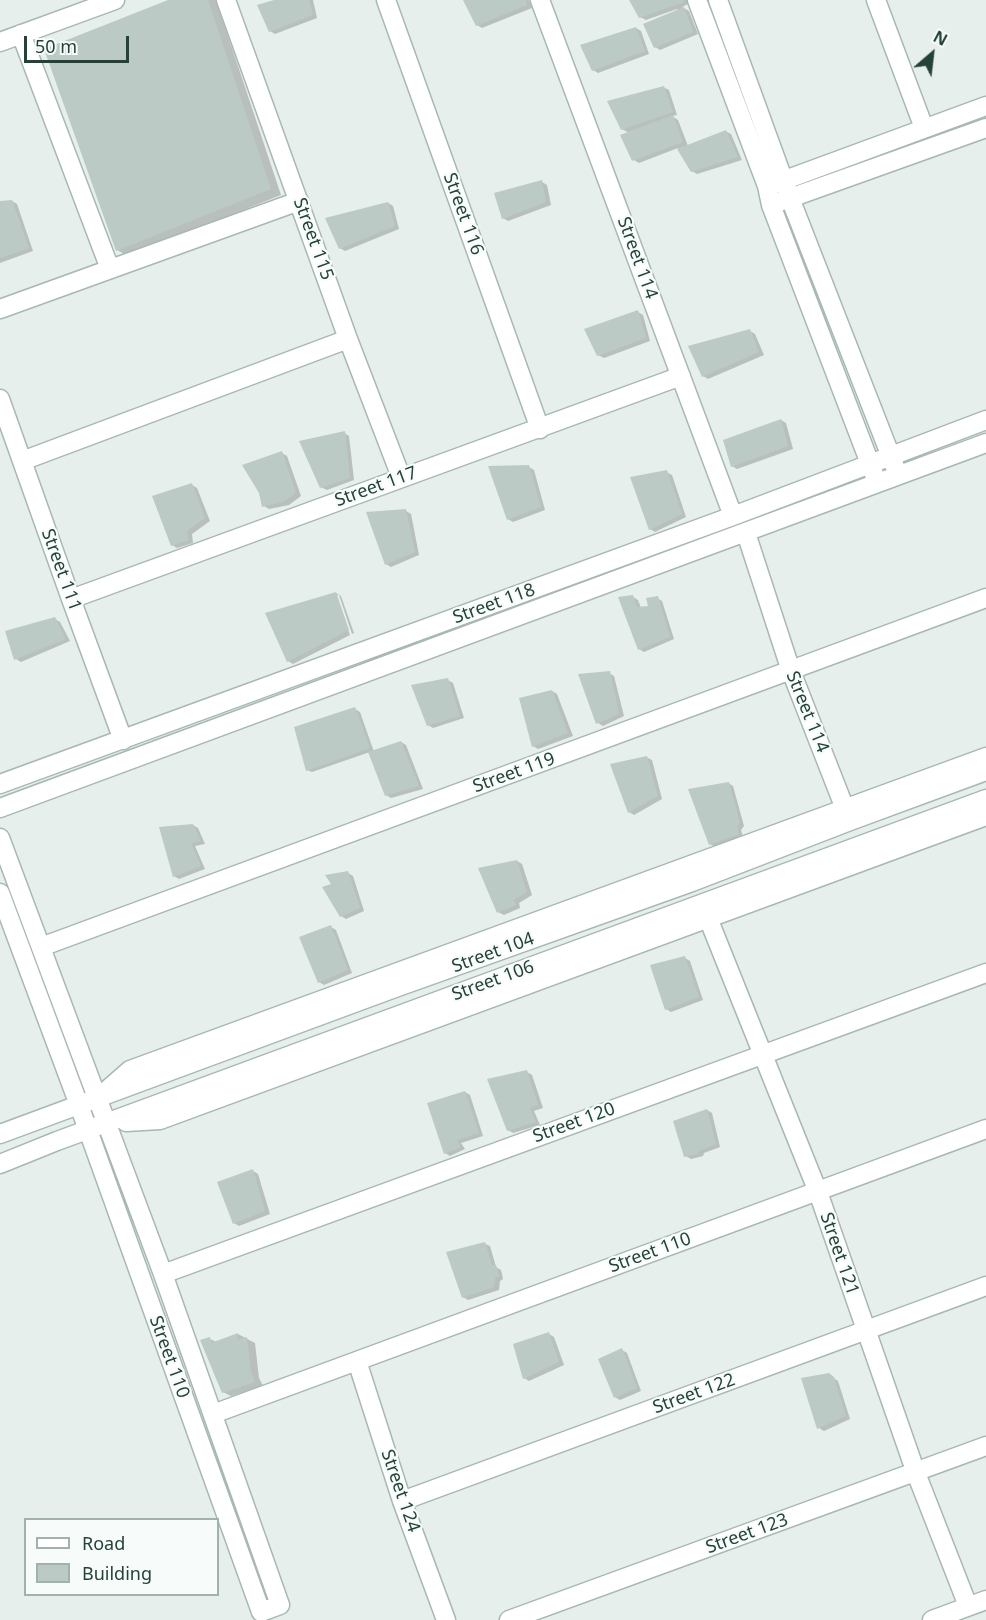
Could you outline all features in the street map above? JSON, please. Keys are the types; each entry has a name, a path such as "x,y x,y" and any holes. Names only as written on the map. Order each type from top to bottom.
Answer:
{"street":[{"path":"0,42 115,0"},
{"name":"Street 115","path":"226,0 348,339 401,477"},
{"name":"Street 116","path":"386,0 540,429"},
{"name":"Street 114","path":"540,0 733,516"},
{"path":"698,0 767,186 771,205 877,484"},
{"path":"718,0 787,189 898,475"},
{"path":"876,0 924,129"},
{"path":"21,34 110,269"},
{"path":"771,205 787,189 924,129 986,106"},
{"path":"767,186 787,189 986,128"},
{"path":"0,309 299,201"},
{"path":"22,461 348,339"},
{"name":"Street 117","path":"71,599 681,376"},
{"name":"Street 111","path":"0,399 123,740"},
{"name":"Street 118","path":"0,784 733,516 986,420"},
{"path":"0,808 986,443"},
{"name":"Street 114","path":"746,533 791,671 848,814"},
{"name":"Street 119","path":"41,947 986,598"},
{"path":"848,814 986,757"},
{"name":"Street 104","path":"0,1134 97,1098 243,1037 395,988 547,926 692,882 848,814 986,771"},
{"name":"Street 106","path":"0,1164 106,1123 251,1078 406,1014 705,911 885,844 986,799"},
{"path":"885,844 986,816"},
{"name":"Street 110","path":"0,838 163,1274 280,1605 261,1612 79,1105 0,893"},
{"path":"251,1078 705,911"},
{"name":"Street 121","path":"705,911 818,1192 916,1473 980,1606"},
{"path":"243,1037 547,926"},
{"name":"Street 120","path":"163,1274 986,973"},
{"path":"395,988 406,1014"},
{"name":"Street 110","path":"213,1414 986,1129"},
{"name":"Street 122","path":"402,1501 986,1286"},
{"name":"Street 124","path":"357,1361 402,1501 446,1620"},
{"name":"Street 123","path":"509,1620 986,1446"},
{"path":"939,1619 980,1606"}],"building":[{"path":"168,0 208,0 271,189 116,251 44,49"},
{"path":"274,0 309,0 313,15 269,32 257,5"},
{"path":"463,0 526,0 527,5 476,26"},
{"path":"629,0 683,0 684,2 639,18"},
{"path":"684,7 693,32 654,48 643,24"},
{"path":"636,27 645,51 592,71 580,45"},
{"path":"664,86 673,112 621,130 607,101"},
{"path":"673,115 683,142 632,161 620,135"},
{"path":"726,130 738,157 691,172 677,149"},
{"path":"542,180 546,202 502,219 494,193"},
{"path":"12,200 29,248 0,258 0,201"},
{"path":"388,202 395,226 339,249 325,218"},
{"path":"638,310 646,338 597,356 584,329"},
{"path":"750,329 759,352 702,377 688,346"},
{"path":"781,419 788,446 731,467 723,440"},
{"path":"345,431 350,478 320,488 299,441"},
{"path":"282,451 296,493 283,502 262,507 259,493 242,465"},
{"path":"529,465 541,507 507,520 488,466"},
{"path":"667,470 682,514 649,530 630,477"},
{"path":"192,483 205,518 187,531 188,540 171,546 152,496"},
{"path":"406,509 415,552 385,565 366,512"},
{"path":"336,592 349,630 287,662 265,613"},
{"path":"633,595 637,607 648,606 646,598 658,596 670,637 638,650 618,597"},
{"path":"55,617 66,639 14,660 5,631"},
{"path":"610,671 619,714 596,724 578,674"},
{"path":"448,678 460,716 427,726 411,685"},
{"path":"552,690 568,733 532,747 519,698"},
{"path":"355,707 370,748 306,771 294,727"},
{"path":"401,741 419,786 385,796 368,752"},
{"path":"647,756 658,796 628,813 610,764"},
{"path":"729,782 740,823 737,826 739,834 709,845 688,789"},
{"path":"193,824 201,841 191,843 201,866 173,877 159,827"},
{"path":"517,860 527,892 514,900 516,905 497,913 478,868"},
{"path":"348,871 360,908 340,917 322,887 331,884 325,875"},
{"path":"331,925 348,970 318,983 299,937"},
{"path":"685,956 699,997 665,1010 650,965"},
{"path":"527,1070 538,1105 530,1108 536,1122 507,1131 487,1079"},
{"path":"465,1091 479,1133 457,1140 461,1147 444,1154 427,1103"},
{"path":"707,1109 716,1144 699,1151 698,1154 684,1157 673,1121"},
{"path":"253,1169 265,1211 233,1224 217,1182"},
{"path":"485,1242 492,1265 496,1265 499,1276 495,1278 494,1287 462,1298 446,1252"},
{"path":"549,1332 559,1362 523,1379 513,1344"},
{"path":"238,1333 237,1340 247,1337 251,1372 255,1382 222,1393 200,1340 210,1337 211,1343"},
{"path":"622,1348 637,1388 614,1398 598,1359"},
{"path":"829,1373 834,1377 846,1416 817,1429 801,1378"}]}
